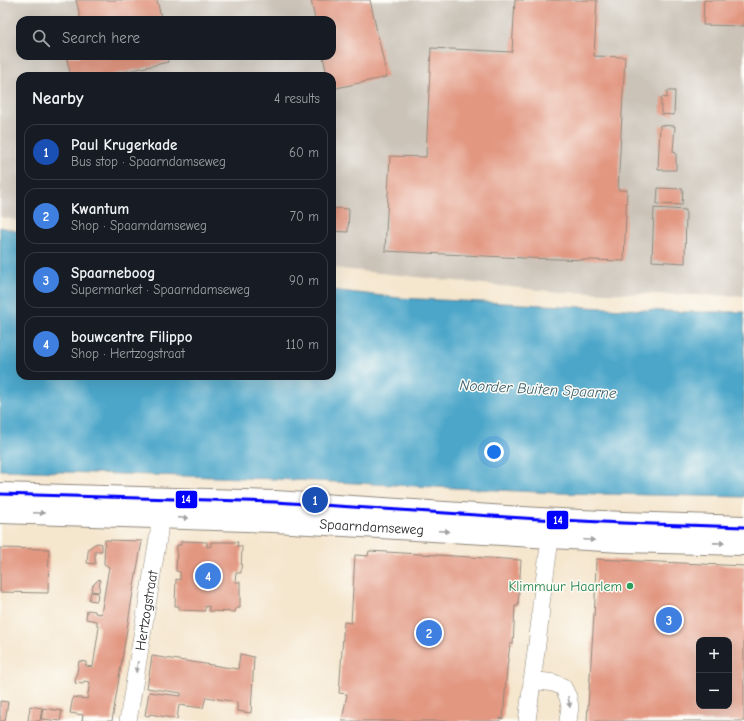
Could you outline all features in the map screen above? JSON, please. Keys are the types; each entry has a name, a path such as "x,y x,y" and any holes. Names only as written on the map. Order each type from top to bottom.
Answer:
{"main road":[{"name":"Spaarndamseweg","path":"0,494 159,508 274,521 551,528 622,523 744,527"},
{"name":"Spaarndamseweg","path":"0,512 159,508"},
{"name":"Spaarndamseweg","path":"551,528 622,541 744,544"}],"street":[{"name":"Hertzogstraat","path":"128,721 159,532 159,508"},
{"path":"527,721 551,528"},
{"path":"532,680 554,683 563,687 568,697 570,707 568,721"}],"shaded area":[{"path":"0,0 744,0 744,296 559,292 336,268 336,72 16,72 16,220 0,217"}],"water":[{"name":"Noorder Buiten Spaarne","path":"0,227 16,231 16,380 336,380 336,290 400,298 687,312 744,312 744,497 556,493 274,479 0,470"}],"building":[{"path":"76,0 157,0 161,16 80,16"},
{"path":"311,0 370,0 387,77 336,88 336,72 326,72 324,60 336,60 336,16 314,16"},
{"path":"515,0 597,0 594,56 625,57 618,190 627,190 624,261 385,251 390,156 426,157 431,48 512,52"},
{"path":"704,0 744,0 744,26 703,25"},
{"path":"67,60 168,60 168,62 124,72 70,72"},
{"path":"667,91 675,91 674,115 661,114 661,97 667,98"},
{"path":"660,125 675,126 673,152 676,153 676,170 658,170"},
{"path":"658,188 683,189 682,205 657,204"},
{"path":"336,208 349,209 348,232 336,231"},
{"path":"654,208 686,210 685,263 652,261"},
{"path":"105,540 142,541 112,721 82,721 83,715 70,713 73,697 87,699 90,682 84,681 83,684 75,683 79,661 86,662 86,666 93,667 99,627 97,626 97,621 86,619 87,610 95,611 95,613 101,614 109,567 104,564"},
{"path":"181,541 207,542 207,547 211,546 211,542 238,542 237,546 242,546 241,573 236,573 235,582 240,582 240,608 236,608 235,612 209,611 209,606 205,607 205,611 179,610 179,606 175,606 176,579 180,580 180,572 176,571 177,545 181,545"},
{"path":"98,543 102,544 102,551 95,551 95,564 87,563 89,548"},
{"path":"0,548 49,549 48,593 0,592"},
{"path":"369,551 521,560 518,606 515,606 513,644 510,644 503,719 500,718 500,721 342,721 347,694 339,693 344,622 351,623 355,555 368,556"},
{"path":"596,559 744,566 744,721 587,721 595,600"},
{"path":"99,579 99,592 91,591 93,585"},
{"path":"91,592 98,593 97,601 89,600"},
{"path":"240,654 254,657 251,713 237,711 237,702 206,697 203,708 179,705 177,719 150,714 149,716 145,715 149,692 181,696 181,693 147,688 152,656 238,669"},
{"path":"0,701 8,702 5,721 0,721"},
{"path":"30,706 42,708 40,721 28,721"},
{"path":"43,708 62,711 60,721 41,719"}],"transit line":[{"name":"14","path":"0,494 275,502 539,519 744,527"}],"place":[{"name":"Paul Krugerkade","path":"315,500"},
{"name":"bouwcentre Filippo","path":"208,576"},
{"name":"Klimmuur Haarlem","path":"630,586"},
{"name":"Spaarneboog","path":"669,620"},
{"name":"Kwantum","path":"429,633"}]}
